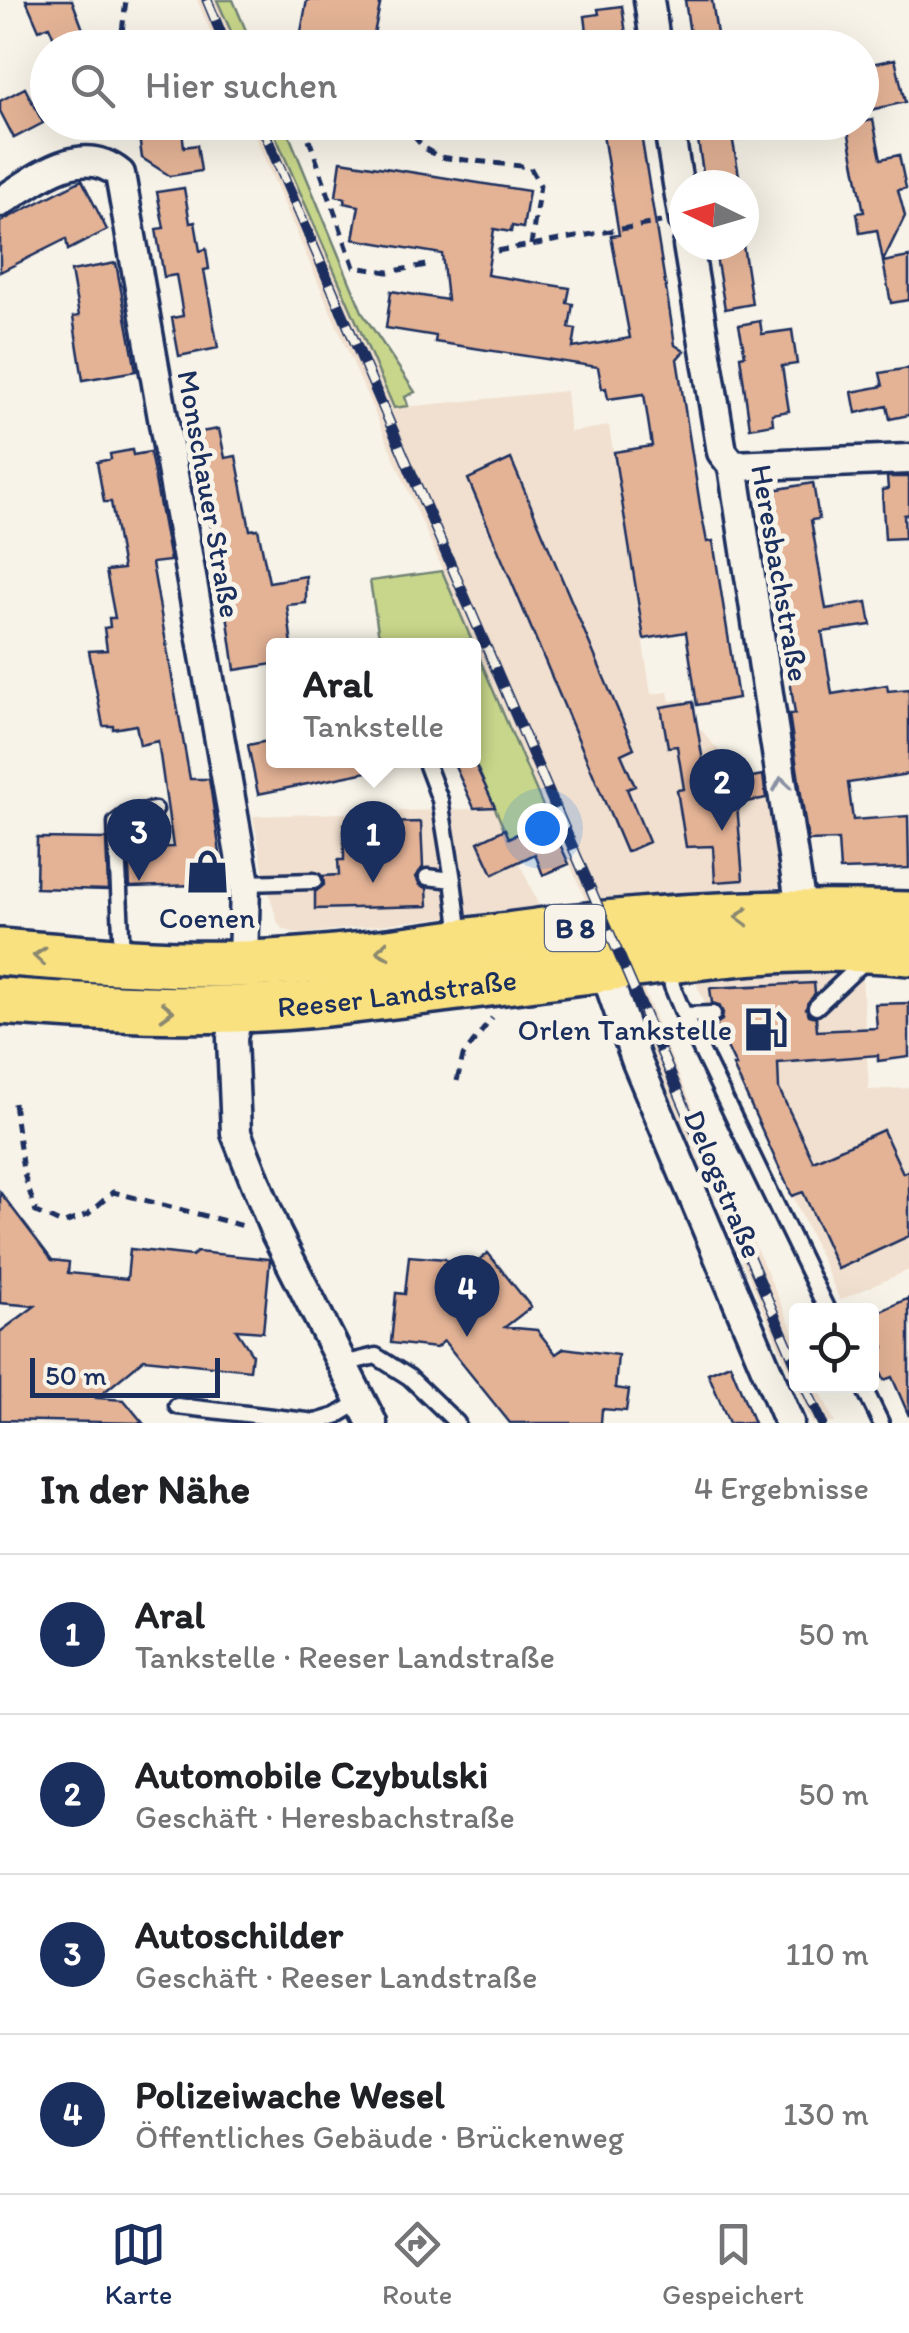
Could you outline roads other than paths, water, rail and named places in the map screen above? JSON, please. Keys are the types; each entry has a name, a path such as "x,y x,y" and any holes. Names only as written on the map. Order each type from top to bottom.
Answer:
{"main road":[{"name":"Reeser Landstraße","path":"0,952 242,964 678,919 909,915"},
{"path":"589,926 604,968"},
{"name":"Reeser Landstraße","path":"0,1001 175,1012 238,1010 736,951 892,950"},
{"path":"238,1010 242,964"}],"street":[{"path":"649,0 653,30"},
{"path":"671,140 676,170"},
{"name":"Monschauer Straße","path":"0,202 68,162 106,162 120,174 244,883 242,964"},
{"name":"Heresbachstraße","path":"690,260 722,452 733,466 802,915"},
{"path":"733,466 909,460"},
{"name":"Delogstraße","path":"604,968 637,1062 789,1423"},
{"path":"238,1010 232,1038 236,1132 276,1233 367,1412"}],"lane":[{"path":"429,768 440,800 461,942"},
{"path":"122,961 116,823 128,814 156,810"},
{"path":"427,878 453,880"},
{"path":"244,883 314,881"},
{"path":"816,1008 892,950"},
{"path":"670,958 672,986 684,1015 824,1303"},
{"path":"684,1015 713,1014"},
{"path":"343,1364 376,1356 410,1377 457,1423"},
{"path":"866,1393 881,1423"},
{"path":"177,1406 316,1422 367,1412"}],"railway":[{"path":"207,0 220,30"},
{"path":"268,140 789,1349"},
{"path":"808,1393 822,1423"}],"place":[{"name":"Automobile Czybulski","path":"722,831"},
{"name":"Coenen","path":"207,871"},
{"name":"Autoschilder","path":"139,881"},
{"name":"Aral","path":"373,883"},
{"name":"Orlen Tankstelle","path":"765,1030"},
{"name":"Polizeiwache Wesel","path":"467,1337"}]}
